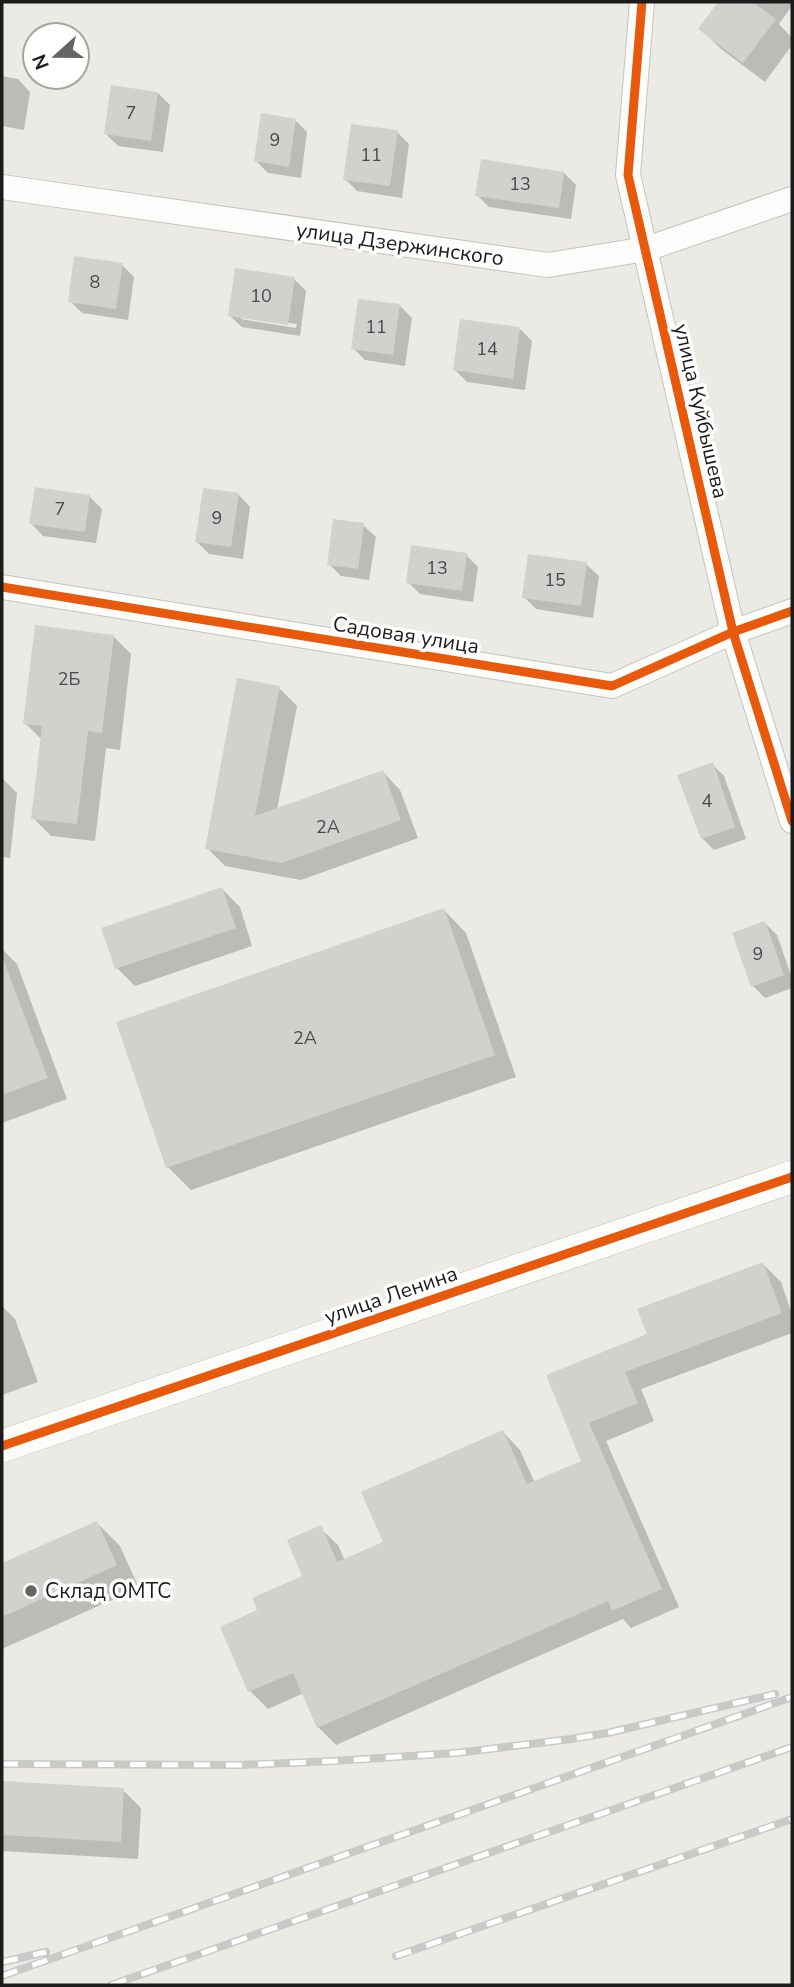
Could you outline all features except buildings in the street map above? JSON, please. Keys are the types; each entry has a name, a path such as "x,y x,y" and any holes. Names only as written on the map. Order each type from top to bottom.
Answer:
{"street":[{"name":"улица Куйбышева","path":"642,2 628,175 733,632 792,821"},
{"name":"улица Дзержинского","path":"2,187 548,265 646,249 792,199"},
{"name":"Садовая улица","path":"2,587 612,686 733,632 792,611"},
{"name":"улица Ленина","path":"2,1446 792,1177"}],"railway":[{"path":"2,1764 241,1765 456,1753 607,1733 775,1694"},
{"path":"2,1976 792,1697"},
{"path":"111,1985 792,1747"},
{"path":"396,1956 792,1819"},
{"path":"2,1962 46,1952"}],"cycle path":[{"path":"642,2 628,175 733,632 792,821"},
{"path":"2,587 612,686 733,632 792,611"},
{"path":"2,1446 792,1177"}],"place":[{"name":"Склад ОМТС","path":"31,1591"}]}
